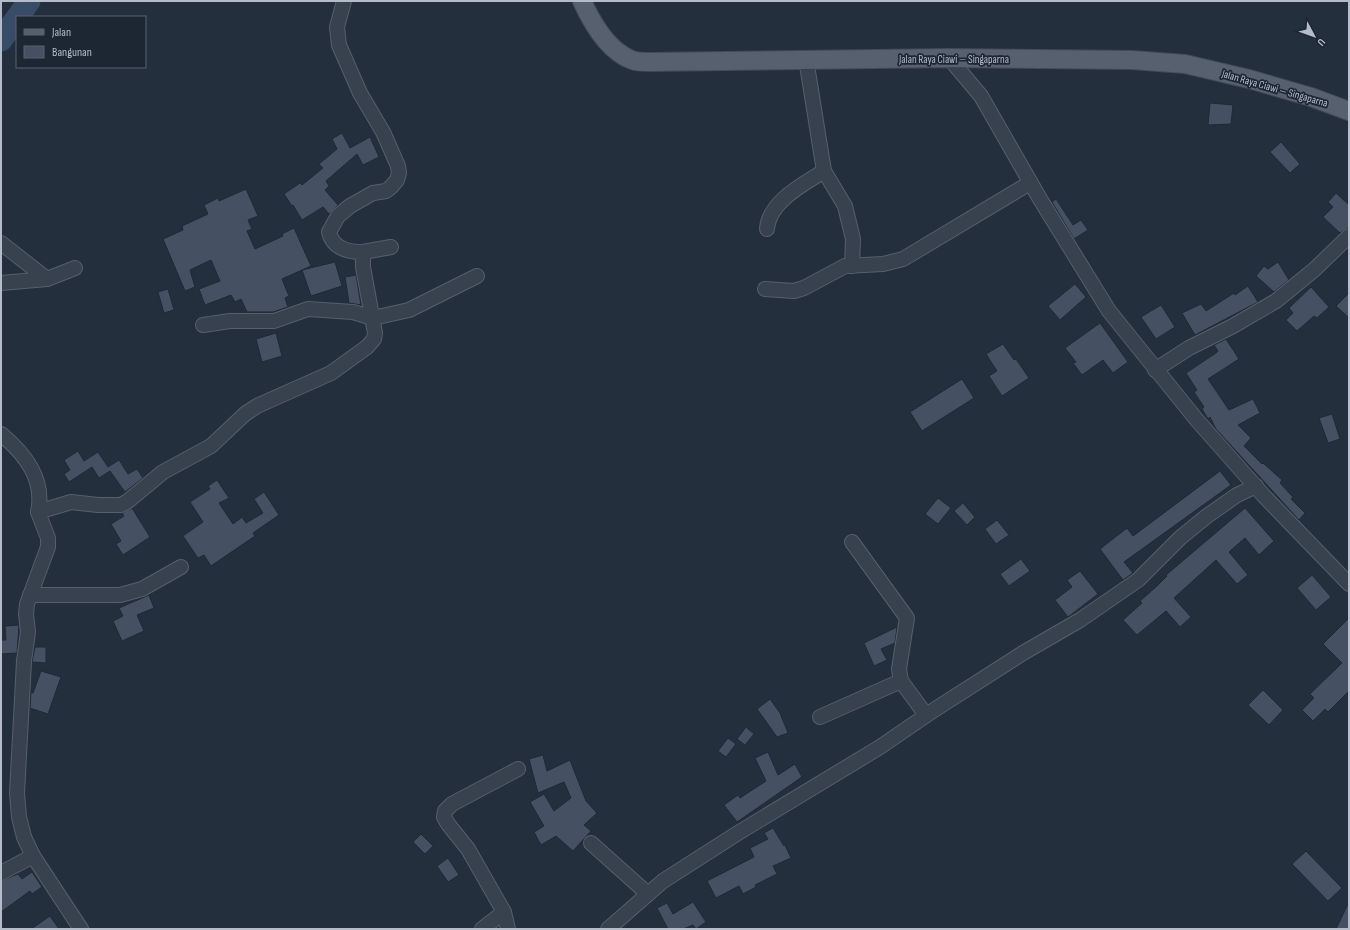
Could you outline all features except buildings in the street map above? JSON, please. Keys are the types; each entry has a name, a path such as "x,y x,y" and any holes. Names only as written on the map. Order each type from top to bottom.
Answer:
{"main road":[{"name":"Jalan Raya Ciawi — Singaparna","path":"582,1 604,39 621,54 632,60 677,62 949,58 1132,60 1185,64 1283,89 1349,111"}],"street":[{"path":"344,1 337,27 339,45 360,93 383,132 398,166 399,173 397,180 391,187 386,190 373,193 350,206 338,216 330,227 331,238 340,248 349,252 363,252 391,247"},
{"path":"949,58 981,96 1030,183 1109,311 1196,419 1256,486 1349,584"},
{"path":"806,59 824,171 845,206 853,239 852,266"},
{"path":"767,229 771,214 787,196 824,171"},
{"path":"765,290 794,291 804,288 839,268 883,264 903,259 1030,183"},
{"path":"1155,370 1189,348 1233,326 1276,301 1315,269 1349,236"},
{"path":"1,243 47,279"},
{"path":"38,512 72,502 98,505 121,505 163,472 211,446 245,414 257,406 331,373 367,347 374,339 373,318 363,267 363,252"},
{"path":"1,283 47,279 75,268"},
{"path":"203,326 230,321 274,321 308,310 353,312 373,318 409,310 477,276"},
{"path":"1,434 17,448 31,466 39,490 38,512 48,538 48,547 30,595 26,614 28,637 24,661 17,793 19,817 24,837 33,856 81,929"},
{"path":"608,929 663,881 738,833 880,747 926,715 1024,652 1080,620 1138,580 1169,548 1207,516 1237,495 1256,486"},
{"path":"852,542 907,618 899,670 901,681 926,715"},
{"path":"30,595 120,595 142,589 181,566"},
{"path":"820,717 901,681"},
{"path":"508,929 504,912 468,849 444,817 445,811 452,804 518,769"},
{"path":"592,843 648,894"},
{"path":"1,873 33,856"},
{"path":"482,929 504,912"}],"waterway":[{"path":"19,16 29,1"},
{"path":"1,40 16,19"}]}
